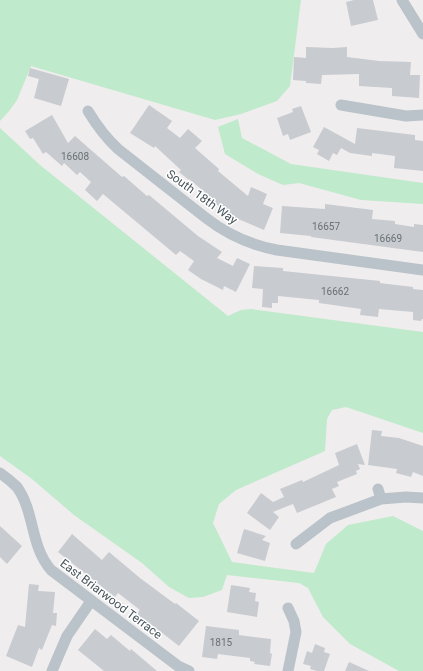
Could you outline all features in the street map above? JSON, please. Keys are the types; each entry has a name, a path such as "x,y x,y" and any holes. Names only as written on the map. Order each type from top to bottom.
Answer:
{"street":[{"path":"402,0 423,34"},
{"path":"341,104 406,116 423,115"},
{"name":"South 18th Way","path":"88,111 98,129 118,149 206,218 238,239 277,250 423,270"},
{"name":"East Briarwood Terrace","path":"0,473 16,486 22,495 39,552 43,561 51,570 178,666 189,671"},
{"path":"296,544 330,518 356,509 379,494 423,498"},
{"path":"52,671 67,636 91,601"},
{"path":"288,608 294,621 296,632 288,671"}],"green space":[{"path":"0,0 301,0 290,86 277,101 241,114 215,120 31,66 17,100 0,121"},
{"path":"238,119 242,138 291,164 423,183 423,204 361,200 299,183 283,185 258,174 225,154 218,127"},
{"path":"0,128 40,165 228,316 241,310 251,309 423,332 423,433 346,407 332,410 327,419 325,451 236,490 219,504 213,523 232,562 314,573 326,544 348,525 393,516 423,531 423,671 399,671 350,644 323,617 308,588 299,583 227,575 222,590 203,597 189,598 169,587 142,563 74,515 32,479 0,456"}],"building":[{"path":"354,0 373,0 378,20 351,26 346,2"},
{"path":"306,47 347,47 347,57 379,61 411,62 410,75 420,75 419,98 392,96 392,88 359,86 359,74 322,75 321,84 293,80 294,57 306,58"},
{"path":"30,68 69,79 61,106 34,98 39,79 28,76"},
{"path":"149,105 172,121 167,128 180,138 188,129 202,141 195,148 219,169 218,171 248,196 251,187 267,194 263,204 273,208 264,230 231,216 206,196 207,194 179,172 181,170 155,146 154,148 130,133"},
{"path":"301,106 311,132 290,140 288,134 283,136 277,118 293,112 292,109"},
{"path":"52,115 68,143 75,136 122,177 124,176 198,236 222,252 217,258 233,266 237,258 250,264 236,292 224,286 223,290 201,279 188,270 194,261 180,251 176,255 103,194 97,201 85,190 91,182 80,172 77,175 64,163 62,166 46,152 43,154 33,138 30,139 25,131"},
{"path":"324,127 355,144 357,128 415,135 415,140 423,141 423,171 394,168 395,156 372,153 372,156 350,153 341,148 337,155 333,153 329,161 317,154 319,150 313,147"},
{"path":"325,204 373,210 372,219 395,221 395,224 414,227 414,224 423,225 423,252 280,233 282,206 325,209"},
{"path":"254,266 283,268 283,271 380,281 380,283 413,287 413,289 423,290 423,319 421,321 413,320 413,312 379,309 378,317 360,315 361,309 319,303 319,300 278,296 278,303 272,303 272,308 262,307 263,289 252,288"},
{"path":"372,430 382,431 381,436 399,438 423,446 423,476 413,472 411,477 396,473 397,469 368,465"},
{"path":"357,444 365,465 358,464 360,469 356,471 357,474 337,482 339,486 332,489 336,497 297,513 293,504 273,512 279,517 270,530 247,513 261,493 273,502 284,497 280,489 302,480 303,482 339,465 335,453"},
{"path":"0,526 22,546 7,564 0,557"},
{"path":"244,529 266,536 262,540 270,543 265,561 237,553"},
{"path":"72,534 102,560 109,552 140,578 199,621 179,646 136,614 140,610 118,593 115,597 58,552"},
{"path":"29,584 39,585 38,591 55,592 53,613 57,613 56,626 52,625 42,650 39,648 32,667 6,656 18,625 25,627"},
{"path":"231,585 250,588 249,592 256,593 255,601 259,602 257,617 227,612"},
{"path":"206,626 239,630 239,635 271,639 270,653 272,654 270,666 254,664 255,662 250,661 250,658 218,654 217,659 202,657"},
{"path":"95,629 107,639 111,635 130,651 131,649 157,671 104,671 78,650"},
{"path":"315,644 325,648 324,652 330,654 324,671 310,669 311,666 303,664 307,651 312,653"},
{"path":"349,662 369,671 345,671"}]}
